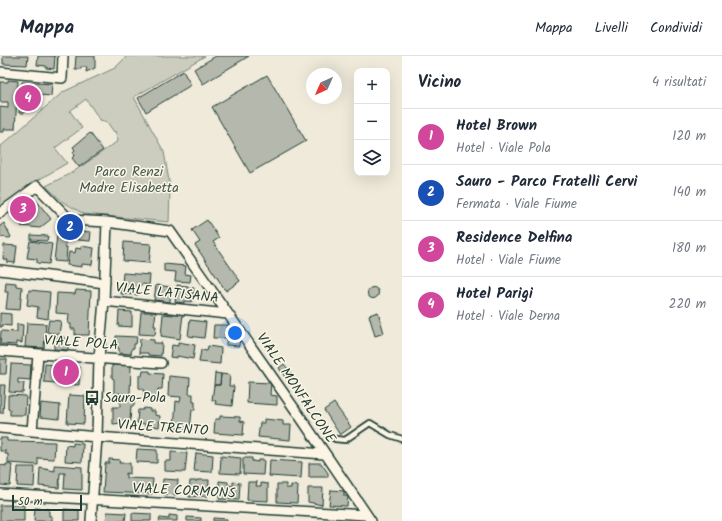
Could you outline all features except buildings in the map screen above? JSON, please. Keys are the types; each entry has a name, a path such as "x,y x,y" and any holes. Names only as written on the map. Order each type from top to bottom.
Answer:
{"street":[{"path":"0,72 62,78 63,56"},
{"path":"0,213 37,186 70,220 107,222 104,301 99,358 97,437 91,521"},
{"name":"VIALE MONFALCONE","path":"107,222 170,231 301,418 368,518"},
{"path":"0,270 105,283"},
{"name":"VIALE LATISANA","path":"104,301 228,314"},
{"name":"VIALE POLA","path":"0,351 160,363"},
{"path":"32,431 38,354"},
{"name":"VIALE TRENTO","path":"0,428 97,437 324,454"},
{"name":"VIALE CORMONS","path":"0,494 368,518"}],"lane":[{"path":"335,439 345,440 370,423 390,435 402,439"}],"green space":[{"name":"Parco Renzi Madre Elisabetta","path":"127,56 205,56 134,97 164,152 170,187 169,222 84,214 63,202 46,186 73,172 118,141 115,131 114,132 107,122 100,120 86,99 70,111 82,128 55,148 67,163 40,179 0,208 0,147 63,92 115,68"}],"place":[{"name":"Hotel Parigi","path":"28,98"},
{"name":"Residence Delfina","path":"23,209"},
{"name":"Sauro - Parco Fratelli Cervi","path":"70,227"},
{"name":"Hotel Brown","path":"66,372"},
{"name":"Sauro-Pola","path":"92,398"}]}
